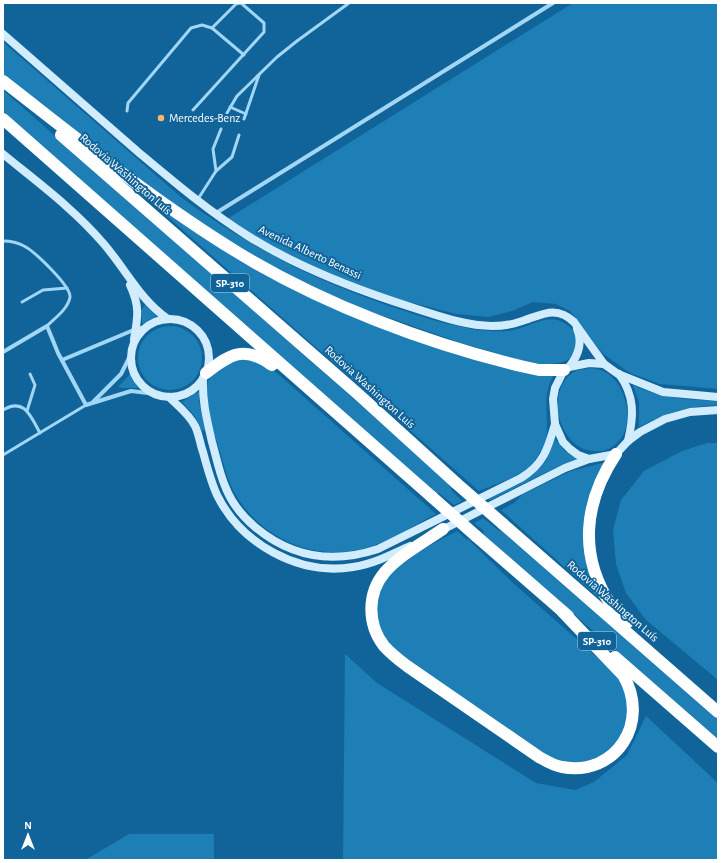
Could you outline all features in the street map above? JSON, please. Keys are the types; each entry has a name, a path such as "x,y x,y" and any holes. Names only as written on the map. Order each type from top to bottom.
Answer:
{"highway":[{"path":"3,83 174,210 226,245 313,292 360,313 437,342 525,368 539,370 566,369"},
{"name":"Rodovia Washington Luís","path":"3,83 358,394 456,484 718,712"},
{"name":"SP-310","path":"3,119 330,408 718,747"},
{"path":"205,376 222,360 232,356 251,354 260,357 330,408"},
{"path":"616,454 600,482 591,510 589,544 591,560 596,576 612,606 661,662"},
{"path":"442,529 393,564 380,580 372,597 371,606 372,617 378,637 390,652 407,666 539,757 560,767 571,769 584,768 606,759 616,752 624,743 633,716 632,694 623,676 562,611"}],"main road":[{"name":"Avenida Alberto Benassi","path":"3,34 197,201 250,237 328,277 378,297 466,323 490,326 512,324 546,313 561,313 574,322 604,364"},
{"path":"3,154 84,224 103,243 150,305 168,319"},
{"path":"122,268 136,298 138,307 138,317 131,354 132,367 137,378 145,388 156,394 169,397 179,396 188,392 197,386 205,376"},
{"path":"134,343 139,334 147,326 157,321 168,319 179,320 189,324 198,331 205,340 209,362 205,376 203,403 215,456 225,486 233,502 244,516 273,541 295,551 314,556 348,556 378,549 521,478 529,473 542,460 555,424"},
{"path":"574,322 579,333 579,349 575,359 559,378 553,399 555,424 563,442 578,454 589,458"},
{"path":"566,369 589,362 604,364 618,374 663,392 718,397"},
{"path":"618,374 625,383 632,402 633,415 628,441"},
{"path":"169,397 189,416 194,425 212,484 225,510 244,532 275,554 295,562 332,569 365,565 388,557 552,474 589,458 616,454 628,441 665,418 690,412 718,410"}],"street":[{"path":"215,214 553,3"},
{"path":"3,352 47,326 62,360 86,405 131,392 156,394"},
{"path":"62,360 136,329 147,326"},
{"path":"93,403 121,374 131,354"}],"lane":[{"path":"193,110 264,32 265,26 264,23 240,3 236,4 212,28"},
{"path":"227,113 242,90 277,57 349,3"},
{"path":"127,111 128,103 191,28 202,25 212,28 244,55"},
{"path":"244,119 259,75"},
{"path":"230,107 246,114"},
{"path":"216,171 213,149 221,129"},
{"path":"197,201 216,171 232,157 239,135"},
{"path":"3,241 12,241 24,246 54,273 67,288 70,295 68,304 47,326"},
{"path":"22,302 43,290 67,288"},
{"path":"28,411 35,385 30,374"},
{"path":"3,410 14,405 24,408 28,411 40,433"},
{"path":"3,455 86,405"}],"shaded area":[{"path":"573,3 718,3 718,389 660,384 630,373 602,353 570,311 556,304 533,302 512,311 489,317 456,314 394,298 307,266 258,240 227,219"},
{"path":"3,42 182,198 260,249 343,289 410,313 447,324 480,330 508,331 516,330 546,320 553,319 560,321 569,326 573,331 576,338 576,350 572,356 565,361 557,363 539,364 522,361 458,342 384,316 382,317 297,280 189,218 49,112 3,74"},
{"path":"3,90 448,482 452,491 462,501 454,505 439,493 435,493 3,114"},
{"path":"134,187 331,305 554,374 548,388 547,395 546,440 533,463 519,474 479,491"},
{"path":"145,305 156,316 142,324 142,309"},
{"path":"164,326 176,326 193,335 200,346 202,358 200,370 193,381 176,390 164,390 152,385 143,376 138,364 138,352 143,340 152,331"},
{"path":"242,357 270,368 278,374 436,514 378,544 367,548 339,552 320,551 286,541 256,521 244,507 230,483 210,420 206,402 206,387 211,376 220,368"},
{"path":"592,368 607,373 614,379 620,387 627,406 626,427 623,436 612,447 601,451 583,448 572,441 565,431 560,418 558,405 560,392 565,381 576,371"},
{"path":"130,374 138,388 118,387"},
{"path":"633,385 665,396 718,401 718,405 677,411 639,427 639,402"},
{"path":"199,391 199,401 205,430 202,431 194,415 182,402"},
{"path":"555,439 564,450 577,460 555,468 490,500 487,498 533,475 546,461"},
{"path":"707,443 718,443 718,680 646,620 626,593 616,564 613,530 621,500 644,471 682,451"},
{"path":"607,462 587,509 602,597 601,600 501,510 514,503 523,494 571,471"},
{"path":"483,518 498,530 507,533 718,718 718,741 483,534 484,531 474,523"},
{"path":"457,531 467,540 468,539 513,583 614,672 625,689 629,711 620,740 604,755 581,763 552,760 405,660 382,637 375,610 382,583 406,558"},
{"path":"345,654 377,683 536,783 575,790 594,782 627,755 646,716 718,783 718,860 343,860"},
{"path":"129,834 214,834 214,860 85,860"}],"place":[{"name":"Mercedes-Benz","path":"161,118"}]}
